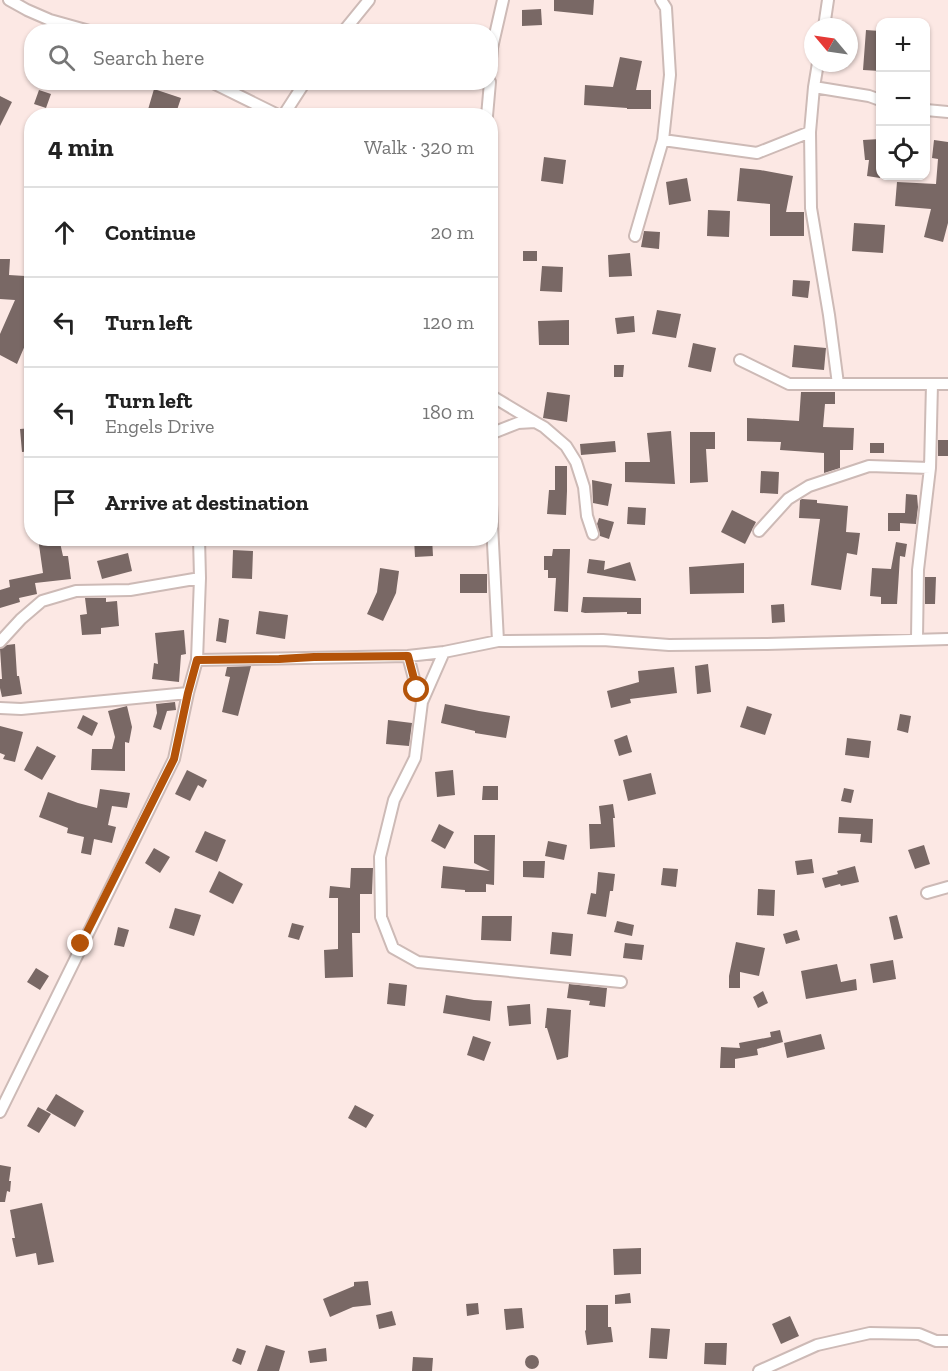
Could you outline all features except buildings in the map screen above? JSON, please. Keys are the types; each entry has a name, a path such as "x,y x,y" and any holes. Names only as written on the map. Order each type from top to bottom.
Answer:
{"street":[{"path":"9,0 50,20 64,24"},
{"path":"350,24 369,0"},
{"path":"498,24 503,0"},
{"path":"634,236 663,140 670,75 666,8 661,0"},
{"path":"825,18 828,0"},
{"path":"816,72 810,132 811,208 838,384"},
{"path":"814,87 876,99"},
{"path":"227,90 265,108"},
{"path":"286,108 299,90"},
{"path":"488,108 489,90"},
{"path":"930,110 948,112"},
{"path":"663,140 757,153 810,132"},
{"path":"740,360 789,384 948,384"},
{"path":"917,638 918,570 930,468 932,384"},
{"path":"498,400 544,427 566,446 576,462 584,487 587,516 593,534"},
{"path":"498,431 518,423 535,422"},
{"path":"759,531 788,500 809,486 869,466 930,468"},
{"path":"0,1112 174,759 197,660 199,546"},
{"path":"493,546 498,641"},
{"path":"0,642 42,601 76,591 130,590 200,578"},
{"path":"197,660 408,656 444,652 498,641 603,640 669,645 948,639"},
{"path":"444,652 422,702 415,758 394,800 380,857 381,917 393,948 418,962 621,982"},
{"path":"408,656 422,702"},
{"path":"0,708 21,709 188,693"},
{"path":"927,893 948,887"},
{"path":"759,1371 817,1345 870,1334 919,1334 936,1341 948,1341"}],"route":[{"path":"81,944 174,759 197,660 408,656 417,690"}]}
